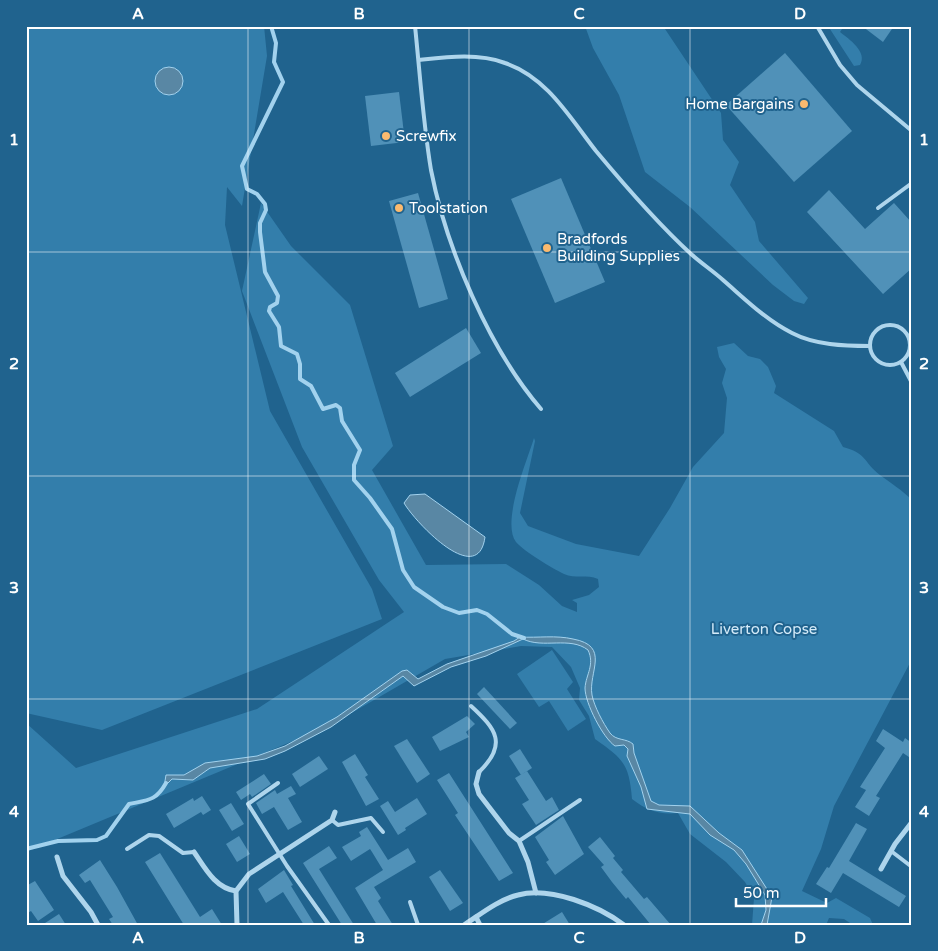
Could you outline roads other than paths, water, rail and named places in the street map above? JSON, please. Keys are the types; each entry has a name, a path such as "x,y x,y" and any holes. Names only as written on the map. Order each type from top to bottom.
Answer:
{"street":[{"path":"479,772 476,784 479,794 509,833 519,840 528,862 536,893"},
{"path":"237,925 236,891 249,874 332,820 335,812"},
{"path":"881,869 891,851 912,822"},
{"path":"194,852 210,876 230,890 236,891"},
{"path":"57,857 63,876 91,912 98,925"},
{"path":"464,925 501,902 519,894 536,893 564,897 590,906 624,925"},
{"path":"476,917 480,925"}],"lane":[{"path":"415,26 432,171 466,282 511,370 541,409"},
{"path":"816,26 840,65 858,85 912,131"},
{"path":"419,60 476,57 505,63 528,75 540,83 555,98 648,212 691,254 762,314 793,334 824,343 870,346"},
{"path":"878,208 912,183"},
{"path":"887,325 899,327 908,336 909,350 901,362 893,365 877,361 870,346 871,336 878,328 887,325"},
{"path":"908,336 912,331"},
{"path":"901,362 912,383"},
{"path":"471,706 491,725 496,740 496,750 490,761 479,772"},
{"path":"278,783 248,804 329,925"},
{"path":"519,840 580,800"},
{"path":"332,820 338,825 371,818 382,832"},
{"path":"126,849 149,835 159,836 183,853 194,852"},
{"path":"891,851 912,867"},
{"path":"410,902 418,925"}],"waterway":[{"path":"271,26 276,43 274,62 283,82 242,166 247,189 257,194 265,204 266,210 260,223 260,232 265,272 278,296 277,303 270,307 269,311 279,327 281,346 297,354 300,364 300,379 311,386 323,409 336,405 340,408 342,421 360,450 354,465 354,480 370,498 392,529 403,570 414,587 443,607 459,613 477,610 487,614 512,634 524,638"},
{"path":"26,849 58,841 97,840 106,836 129,804 151,799 159,793 166,783"}],"place":[{"name":"Home Bargains","path":"804,104"},
{"name":"Screwfix","path":"386,136"},
{"name":"Toolstation","path":"399,208"},
{"name":"Bradfords Building Supplies","path":"547,248"}],"park label":[{"name":"Liverton Copse","path":"764,629"}]}
